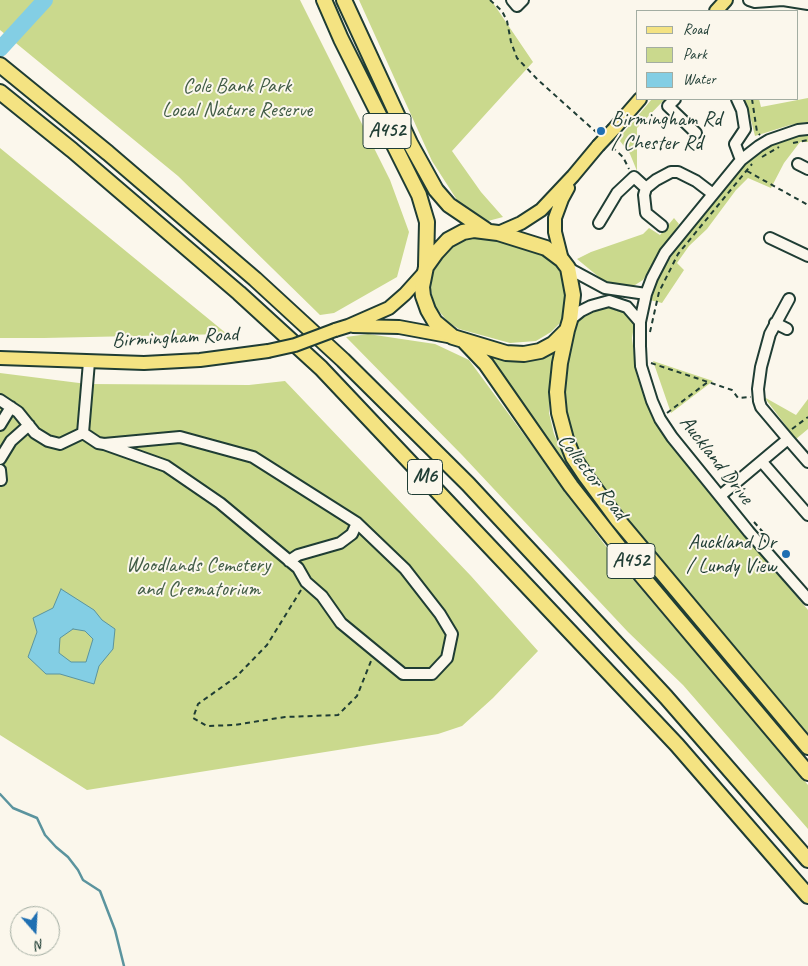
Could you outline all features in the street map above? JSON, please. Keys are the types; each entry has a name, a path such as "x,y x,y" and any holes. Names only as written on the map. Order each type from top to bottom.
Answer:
{"highway":[{"name":"A452","path":"324,0 341,39 419,195 427,222 423,296 435,322 459,339 506,353 524,354 540,351 553,344 569,325 574,295 565,264 546,248 492,232 474,230 463,232 448,240 436,253 425,270"},
{"name":"A452","path":"344,0 410,143 436,190 449,205 492,232"},
{"name":"M6","path":"0,65 108,153 255,279 344,360 468,484 646,676 808,860"},
{"name":"M6","path":"3,94 72,150 239,293 321,368 670,737 808,896"},
{"name":"Collector Road","path":"569,325 560,363 557,392 559,413 566,439 584,475 618,520 808,747"},
{"name":"Collector Road","path":"459,339 486,364 571,486 630,560 808,773"}],"main road":[{"path":"492,232 521,223 541,210 603,143 639,100"},
{"path":"565,264 555,232 555,218 573,176"},
{"name":"Birmingham Road","path":"0,358 144,363 200,360 268,351 294,345 348,326 389,308 405,294 425,270"},
{"name":"Birmingham Road","path":"348,326 399,327 459,339"}],"street":[{"path":"512,0 517,6 522,0"},
{"path":"749,0 755,2 779,0 808,4"},
{"path":"674,100 668,106 696,133"},
{"path":"737,100 742,110 745,129 735,144 741,160"},
{"name":"Auckland Drive","path":"808,129 798,130 769,140 741,160 665,253 646,294 640,322 641,366 656,410 672,437 808,599"},
{"path":"798,164 808,169"},
{"path":"662,226 646,213 645,206 644,195 646,188 656,180 671,172 678,172 696,181 713,194"},
{"path":"599,223 617,193 634,177 646,188"},
{"path":"770,238 808,256"},
{"path":"565,264 605,288 646,294"},
{"path":"789,299 770,334 761,367 758,396 761,407 808,462"},
{"path":"569,325 581,311 609,301 627,307 640,322"},
{"path":"775,323 787,329"},
{"path":"83,433 89,362"},
{"path":"0,400 24,418 35,433 48,441 60,444 83,433"},
{"path":"0,425 11,407"},
{"path":"0,459 11,441 29,425"},
{"path":"83,433 98,443 166,466 220,504 298,568 306,582 322,596 341,623 403,674 432,674 447,658 452,634 440,614 404,569 357,523 253,458 180,437 104,444"},
{"path":"720,496 762,462 786,437"},
{"path":"762,462 808,515"},
{"path":"289,561 298,555 340,543 352,534 357,523"}],"path":[{"path":"490,0 502,12 507,21 511,42 517,58 603,143 623,157 634,177"},
{"path":"752,100 757,132 760,136 766,134 769,140"},
{"path":"792,143 808,140"},
{"path":"761,158 784,145"},
{"path":"650,333 658,292 678,254 755,161"},
{"path":"747,172 808,205"},
{"path":"650,369 648,362 732,390 738,398 758,396"},
{"path":"663,406 666,414 709,382"},
{"path":"786,437 808,417"},
{"path":"306,582 267,645 236,677 198,704 193,718 207,726 234,725 285,717 338,714 357,696 375,652"}],"green space":[{"name":"Cole Bank Park Local Nature Reserve","path":"0,0 300,0 390,180 409,232 397,277 334,313 320,315 178,176 0,30"},
{"path":"359,0 491,0 533,62 452,151 481,192 503,217 488,221 457,200 432,161"},
{"path":"808,98 808,122 790,125 755,136 744,100 759,100 761,107"},
{"path":"651,100 664,100 637,128 637,171 630,154 620,141 620,137"},
{"path":"808,133 808,142 800,142 784,163 771,188 748,178 736,190 707,229 689,246 677,263 684,270 662,303 650,300 657,280 685,234 740,167 754,154 774,143 794,135"},
{"path":"0,148 227,334 0,338"},
{"path":"674,218 679,224 643,280 635,285 623,287 605,282 577,259 591,252 643,234 649,228 660,235"},
{"path":"480,234 538,251 554,262 563,277 566,294 562,321 551,332 536,341 510,343 459,329 448,322 434,305 431,290 432,267 455,241"},
{"path":"606,305 624,310 631,316 634,326 632,338 637,376 653,420 730,519 808,610 808,737 632,527 588,472 578,452 565,413 563,374 572,336 578,322 587,312"},
{"path":"368,334 435,344 469,360 613,556 808,785 808,829 683,685 628,632 462,455 346,337"},
{"path":"555,350 549,413 554,434 568,466 567,470 486,355 509,360 531,361"},
{"path":"653,361 713,381 671,413"},
{"name":"Woodlands Cemetery and Crematorium","path":"0,373 87,384 249,385 285,381 471,576 538,651 493,698 462,726 438,734 87,790 0,735"},
{"path":"764,397 796,415 808,399 808,429 796,439"}],"water":[{"path":"61,589 94,610 102,620 115,629 113,649 99,666 94,684 60,674 46,674 28,657 37,632 33,618 53,608","holes":["73,629 85,631 93,639 86,662 71,662 59,653 60,638"]}],"waterway":[{"path":"0,49 45,0"},
{"path":"0,794 13,808 37,818 45,835 68,857 83,880 100,891 115,930 124,966"}],"place":[{"name":"Birmingham Rd / Chester Rd","path":"601,131"},
{"name":"Auckland Dr / Lundy View","path":"786,554"}]}
